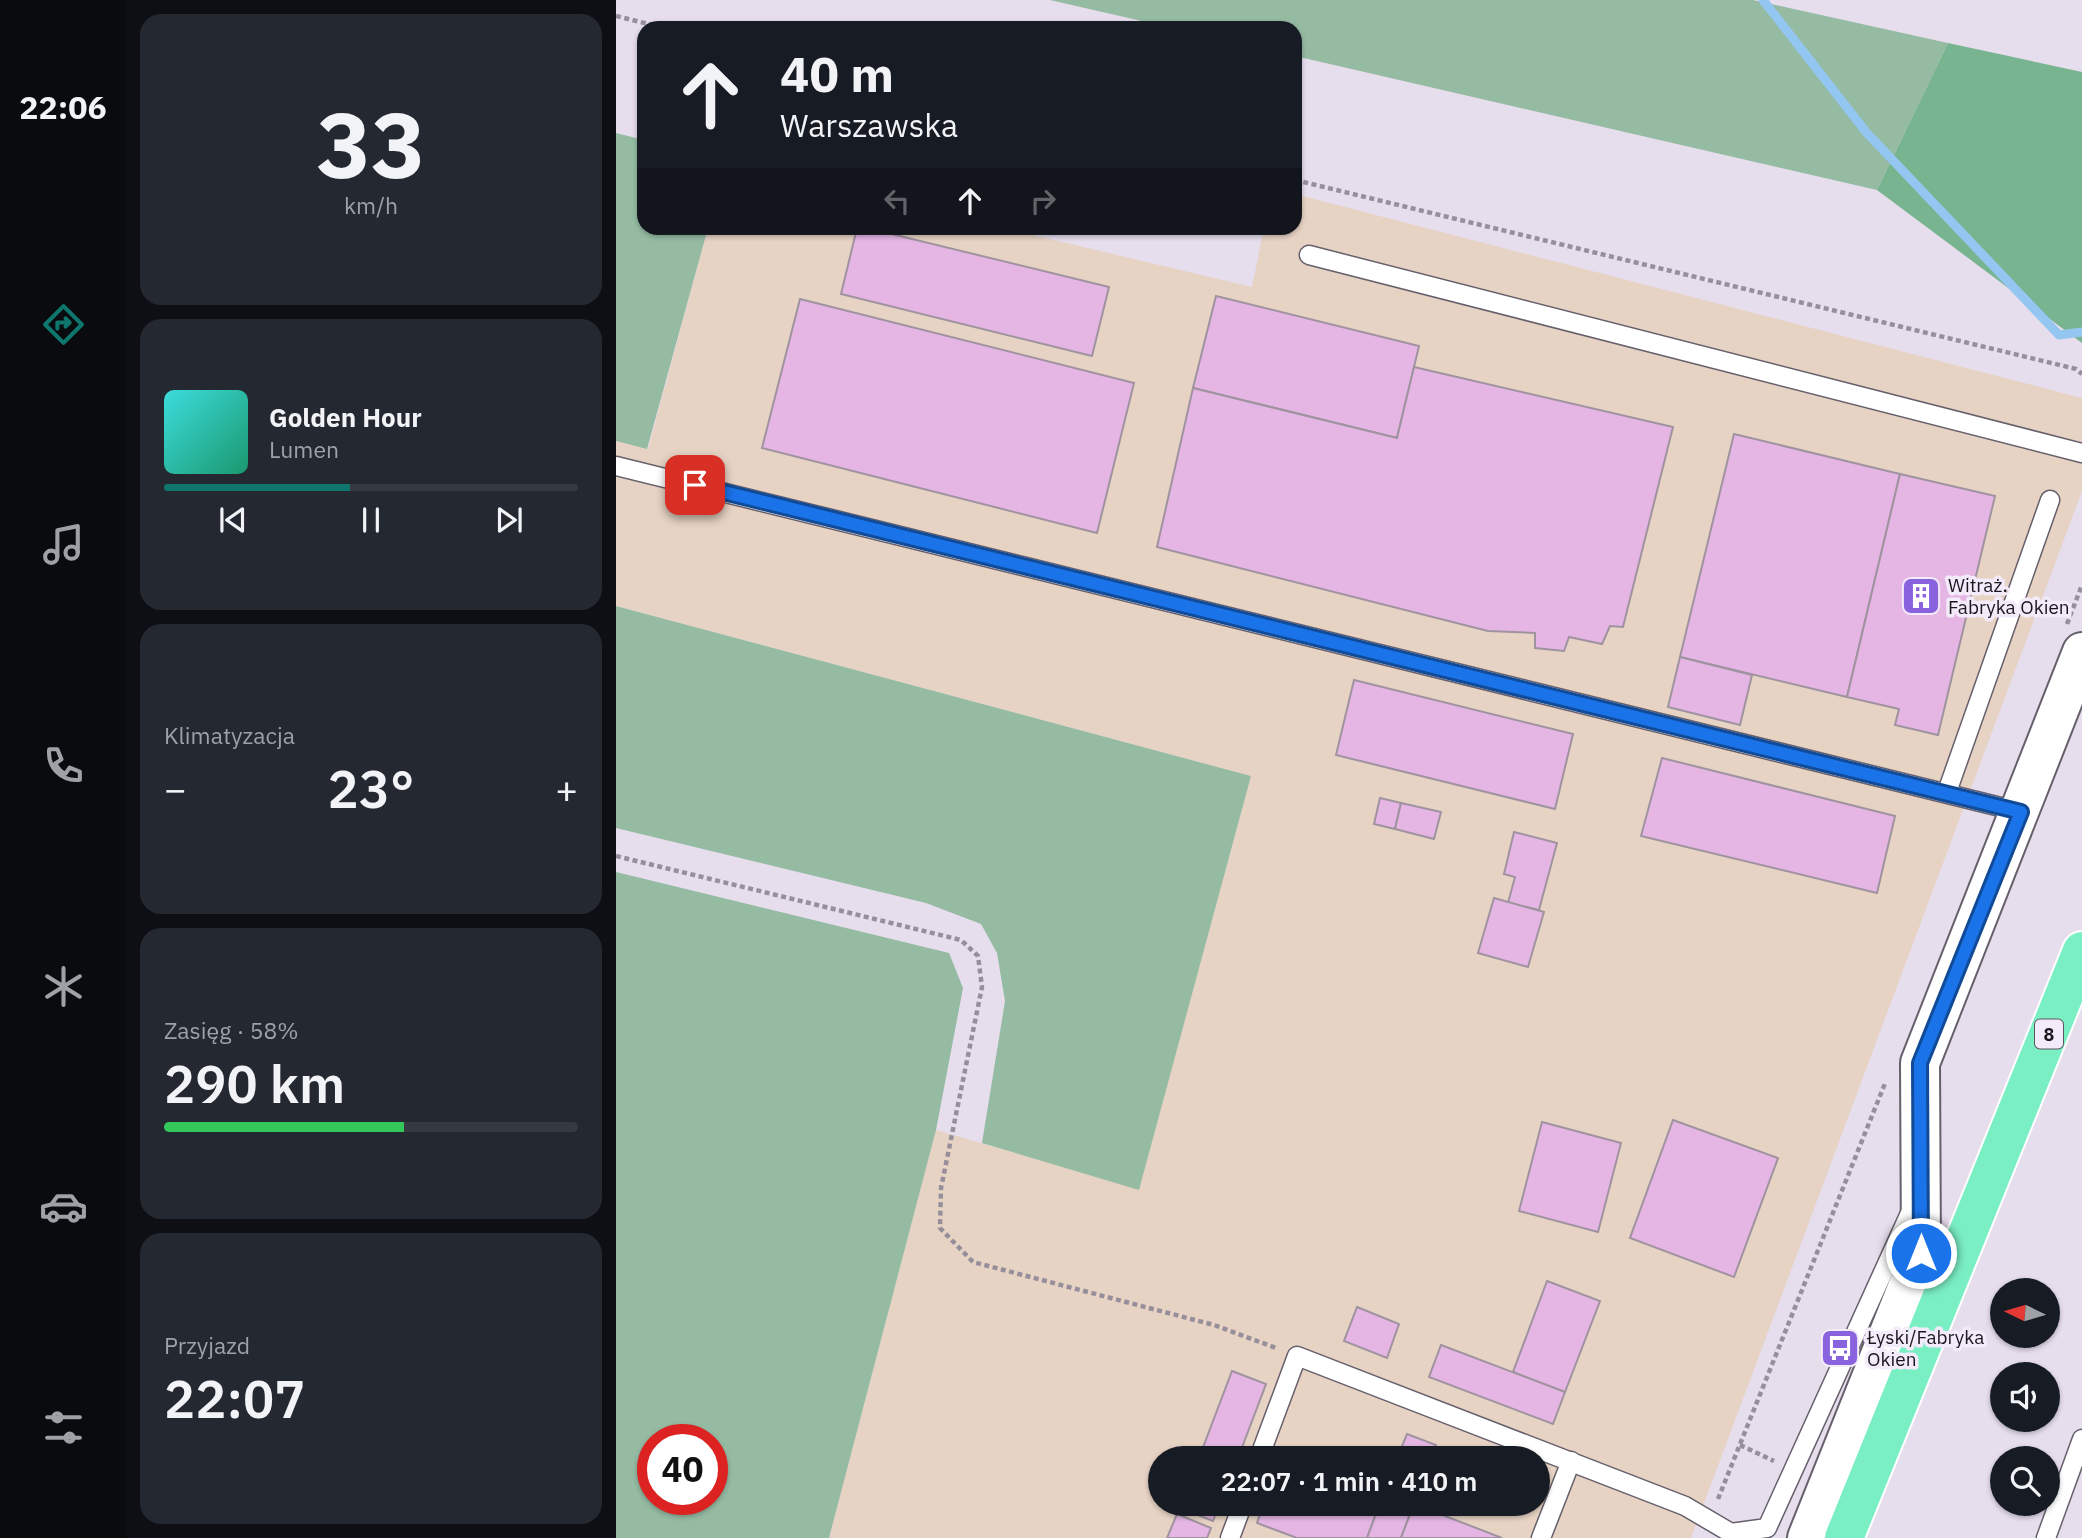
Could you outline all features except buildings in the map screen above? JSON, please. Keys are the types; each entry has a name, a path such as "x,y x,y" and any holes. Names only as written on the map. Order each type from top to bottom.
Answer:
{"highway":[{"name":"8","path":"1844,1538 2082,951"}],"street":[{"path":"1807,1538 1921,1253 1920,1063 2082,652"}],"lane":[{"path":"1309,256 2082,453"},
{"path":"616,466 2021,812"},
{"path":"1947,792 2050,500"},
{"path":"1263,1446 1297,1356 1685,1506 1731,1533 1768,1528 1921,1188"},
{"path":"2046,1538 2082,1439"},
{"path":"1541,1538 1571,1461"},
{"path":"1230,1538 1238,1516"}],"path":[{"path":"616,16 637,21"},
{"path":"1302,182 2076,369 2082,374"},
{"path":"616,856 961,940 978,956 982,987 941,1188 940,1228 973,1262 1214,1325 1297,1356"}],"shaded area":[{"path":"1302,196 2082,398 2082,491 1691,1538 829,1538 936,1130 1139,1189 1251,776 616,606 616,441 648,449 706,235 1033,235 1252,287 1263,235 1302,235"}],"green space":[{"path":"1050,0 1753,0 1948,43 1877,190 1302,58 1302,21 1142,21"},
{"path":"1948,43 2082,72 2082,343 1877,190"},
{"path":"616,133 637,138 637,235 706,235 647,449 616,441"},
{"path":"616,606 1251,776 1139,1190 982,1143 1005,1001 997,953 981,924 926,903 616,828"},
{"path":"616,872 949,953 963,988 936,1130 829,1538 616,1538"}],"waterway":[{"path":"1763,0 1866,132 2059,335 2082,332"}],"place":[{"name":"Witraż. Fabryka Okien","path":"1921,596"},
{"name":"Łyski/Fabryka Okien","path":"1840,1348"}],"route":[{"path":"695,485 2021,812 1920,1063 1921,1253"}]}
